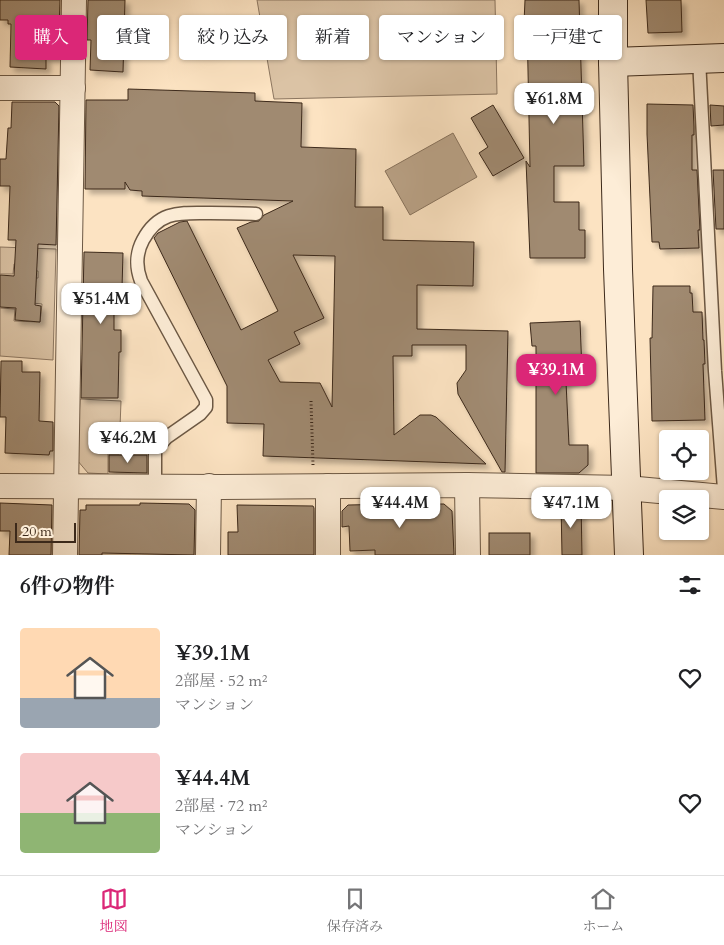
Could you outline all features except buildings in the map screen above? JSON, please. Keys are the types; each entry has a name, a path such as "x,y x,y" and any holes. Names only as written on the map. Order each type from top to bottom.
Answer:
{"street":[{"path":"65,555 74,0"},
{"path":"613,0 618,268 629,555"},
{"path":"613,62 712,58"},
{"path":"0,88 72,88"},
{"path":"0,486 155,486 217,482 328,486 467,485 627,488 724,498"},
{"path":"208,555 217,482"},
{"path":"467,485 468,555"},
{"path":"328,486 328,555"}],"lane":[{"path":"712,58 715,371 724,489"},
{"path":"155,486 154,450 200,414 206,407 206,400 141,281 137,270 141,244 153,225 161,219 176,213 256,214"}],"path":[{"path":"311,401 313,468"}],"shaded area":[{"path":"257,0 495,0 495,15 379,15 379,60 496,60 497,94 274,99 267,60 287,60 287,15 260,15"},
{"path":"453,133 477,177 410,215 385,171"},
{"path":"0,247 56,249 53,360 0,356 0,308 15,309 14,321 40,322 42,304 32,303 33,278 38,278 38,271 26,270 26,265 14,264 13,274 0,274"},
{"path":"80,399 121,401 119,454 108,454 108,474 88,473 77,460"}]}
